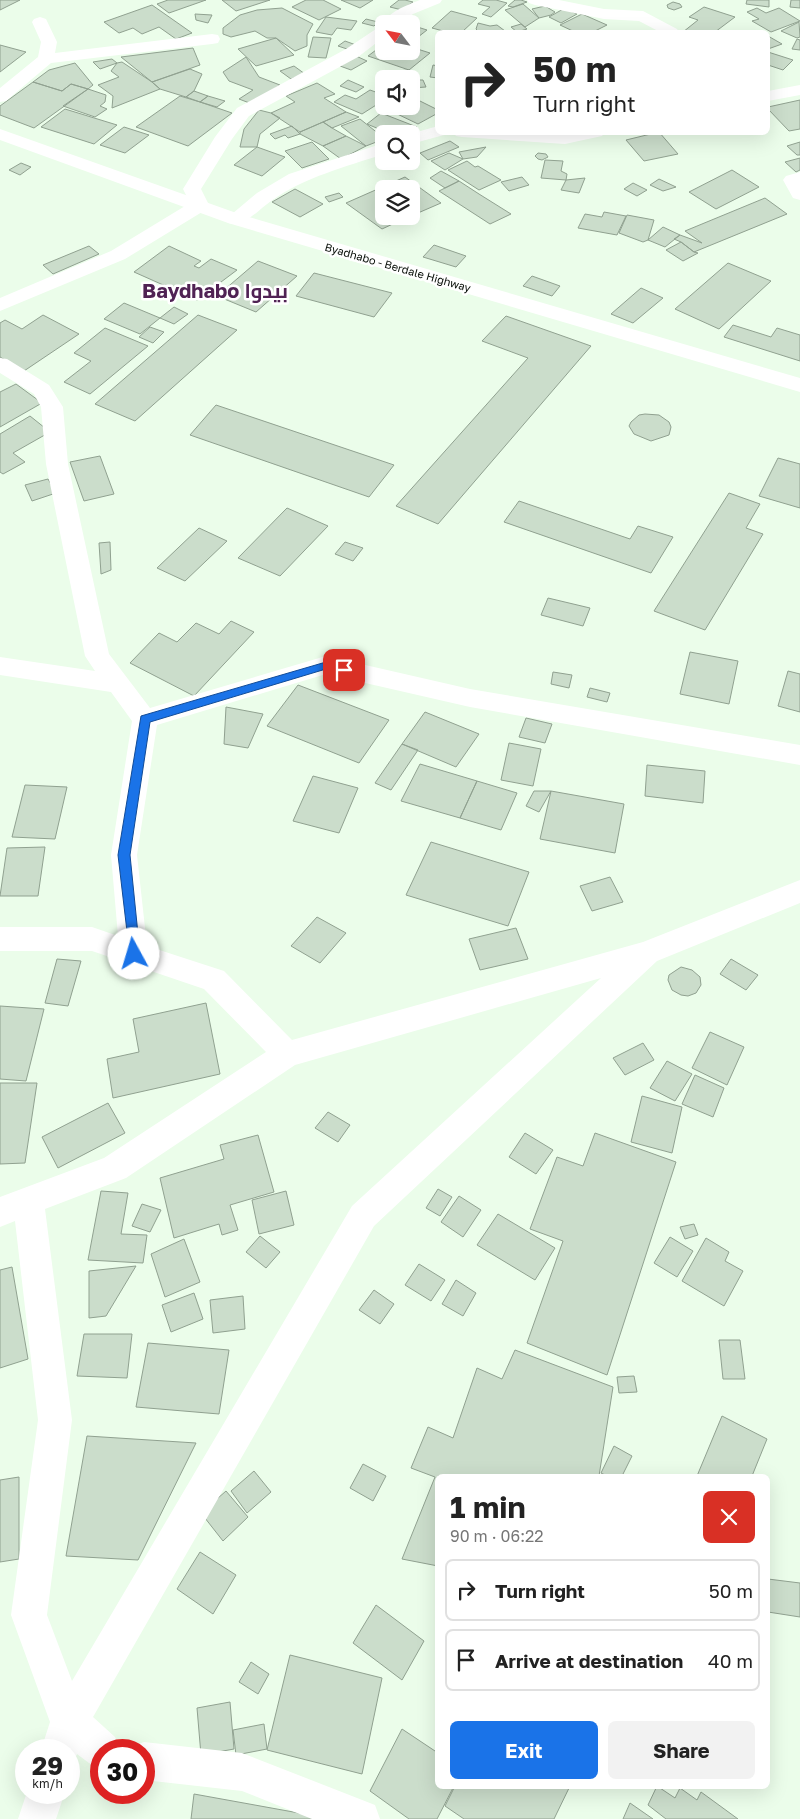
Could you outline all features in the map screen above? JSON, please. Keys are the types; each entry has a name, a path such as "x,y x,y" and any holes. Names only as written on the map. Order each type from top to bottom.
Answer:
{"street":[{"path":"402,15 434,0"},
{"path":"536,0 604,14 643,16 668,30"},
{"path":"40,22 49,42 46,60"},
{"path":"0,305 118,255 200,205 192,189 224,137 243,112 352,53 375,36"},
{"path":"0,97 46,60 212,39"},
{"path":"770,84 793,91"},
{"path":"770,96 793,91"},
{"path":"420,136 435,132"},
{"name":"Byadhabo - Berdale Highway","path":"0,134 235,219 800,385"},
{"path":"506,135 565,139 583,135"},
{"path":"235,219 264,197 295,178 375,151"},
{"path":"800,178 792,180 800,194"},
{"path":"0,364 42,390 52,407 57,464 97,656 145,719 124,855 134,954"},
{"path":"145,719 326,665 470,698 800,756"},
{"path":"0,666 119,684"},
{"path":"64,1736 29,1615 55,1420 14,1206 114,1168 287,1054 647,953 800,891"},
{"path":"0,939 92,940 214,980 287,1054"},
{"path":"64,1736 363,1216 647,953"},
{"path":"64,1736 90,1746"},
{"path":"155,1762 242,1772 361,1819"},
{"path":"37,1819 42,1804"}],"building":[{"path":"0,0 20,0 0,10"},
{"path":"168,0 206,0 169,13 157,4"},
{"path":"222,0 270,0 236,11"},
{"path":"306,0 323,0 341,9 319,20 292,7"},
{"path":"341,0 373,0 360,8"},
{"path":"399,0 413,2 402,10 390,7"},
{"path":"483,0 496,0 507,3 491,17 482,14 490,7 478,4"},
{"path":"515,0 527,2 513,7 508,6"},
{"path":"747,0 769,0 769,7 746,4"},
{"path":"791,0 800,0 800,8 790,7"},
{"path":"673,2 680,4 682,7 674,10 668,8 667,5"},
{"path":"523,4 539,18 525,27 505,10"},
{"path":"152,5 192,33 176,39 159,27 142,34 133,28 119,33 104,22"},
{"path":"545,6 555,12 539,18 532,9"},
{"path":"704,7 735,17 718,30 686,30 698,20 689,17"},
{"path":"282,8 313,24 307,35 307,46 295,51 276,38 267,38 255,31 231,37 223,34 223,28 240,15 257,10"},
{"path":"565,8 577,14 561,23 549,17"},
{"path":"757,8 766,13 779,8 800,21 771,32 752,21 759,19 747,12"},
{"path":"451,11 477,18 464,30 440,30 432,28"},
{"path":"195,14 212,15 208,23 196,20"},
{"path":"582,14 607,25 597,30 571,30 560,25"},
{"path":"326,17 357,21 351,30 337,28 332,35 316,32"},
{"path":"366,19 375,21 375,25 374,26 362,23"},
{"path":"799,22 800,37 797,38 781,31"},
{"path":"478,23 490,26 497,25 504,30 477,30"},
{"path":"521,24 527,29 515,30 511,27"},
{"path":"420,28 427,30 420,36"},
{"path":"313,37 331,38 326,58 308,57"},
{"path":"770,37 782,44 770,48"},
{"path":"276,38 294,55 256,66 238,49"},
{"path":"797,39 800,40 800,50 792,49"},
{"path":"345,41 356,45 350,50 338,46"},
{"path":"0,45 26,52 0,72"},
{"path":"193,48 200,65 152,82 121,57"},
{"path":"420,50 430,53 409,70 380,60 420,60"},
{"path":"375,51 375,58 368,56"},
{"path":"770,53 793,60 783,70 770,66"},
{"path":"356,56 367,61 351,70 340,66"},
{"path":"246,57 259,77 280,85 252,104 239,99 253,90 229,81 223,72"},
{"path":"112,59 117,63 100,69 93,62"},
{"path":"122,62 160,89 112,108 113,96 98,85 119,77 111,71 117,63"},
{"path":"75,63 93,85 88,89 71,84 62,91 33,82 49,70"},
{"path":"433,65 435,65 435,78 430,77"},
{"path":"294,66 305,74 291,79 280,71"},
{"path":"190,69 202,74 194,91 186,97 160,89 152,82"},
{"path":"348,80 364,87 356,92 340,86"},
{"path":"420,80 423,80 426,87 420,87"},
{"path":"33,82 62,91 71,84 88,89 34,128 0,115 0,106"},
{"path":"317,83 335,94 324,98 346,112 300,132 271,113 295,102 286,96"},
{"path":"88,89 106,95 105,102 100,106 107,109 95,117 63,106"},
{"path":"370,90 375,92 375,106 362,114 334,102 345,95 356,99"},
{"path":"194,91 208,96 200,102 186,97"},
{"path":"180,96 232,113 188,146 136,127"},
{"path":"208,96 225,101 217,107 200,102"},
{"path":"800,100 800,129 789,131 770,111 770,107"},
{"path":"420,101 435,108 435,115 418,124 399,115 420,115"},
{"path":"65,109 117,125 94,144 41,127"},
{"path":"259,110 280,118 260,134 257,147 240,147 244,129"},
{"path":"346,112 359,117 332,128 323,122"},
{"path":"378,115 386,115 412,125 375,125 375,127 367,124"},
{"path":"360,119 375,131 375,142 366,146 341,126"},
{"path":"323,122 346,136 323,146 300,134 300,132"},
{"path":"292,126 300,134 288,138 285,135 275,139 270,134"},
{"path":"124,127 149,135 125,153 100,145"},
{"path":"647,135 662,135 678,154 644,161 626,140"},
{"path":"346,136 366,146 341,159 323,146"},
{"path":"450,141 459,147 428,160 420,153"},
{"path":"312,142 329,159 302,168 285,151"},
{"path":"800,142 800,155 797,155 787,146"},
{"path":"257,147 285,157 262,176 234,165"},
{"path":"486,147 477,157 463,159 459,152"},
{"path":"449,153 463,159 445,170 431,161"},
{"path":"538,153 546,154 548,157 542,160 538,159 535,156"},
{"path":"800,158 800,170 796,172 785,162"},
{"path":"545,160 563,161 561,171 567,174 566,180 541,178"},
{"path":"467,161 501,180 479,190 448,170"},
{"path":"21,163 31,167 20,175 9,170"},
{"path":"732,170 759,187 716,209 689,192"},
{"path":"441,171 459,181 445,188 430,178"},
{"path":"405,177 409,180 398,180"},
{"path":"522,177 529,185 509,191 501,182"},
{"path":"585,178 579,193 561,190 566,180"},
{"path":"659,179 676,187 663,191 650,185"},
{"path":"459,181 511,214 490,224 439,191"},
{"path":"633,183 647,190 637,196 624,189"},
{"path":"420,188 441,203 420,212"},
{"path":"295,189 323,204 300,217 272,202"},
{"path":"375,190 375,224 346,203"},
{"path":"339,193 343,197 329,202 325,197"},
{"path":"765,198 787,214 694,252 674,239 680,235 702,243 685,231"},
{"path":"604,212 626,216 617,235 578,228 585,214 602,217"},
{"path":"627,215 654,220 648,240 643,242 619,233"},
{"path":"376,225 391,225 382,229"},
{"path":"663,227 680,235 665,247 648,240"},
{"path":"681,242 698,253 683,261 666,250"},
{"path":"434,245 466,256 456,267 423,257"},
{"path":"89,246 99,254 53,274 43,265"},
{"path":"169,246 201,261 194,266 199,268 211,259 237,270 197,300 134,272"},
{"path":"258,261 297,276 256,312 217,296"},
{"path":"728,263 771,281 719,329 675,309"},
{"path":"314,273 392,293 374,317 296,296"},
{"path":"532,276 560,286 552,296 523,286"},
{"path":"641,288 663,298 633,323 611,314"},
{"path":"124,303 160,318 140,334 104,319"},
{"path":"174,307 188,314 174,324 160,318"},
{"path":"43,315 79,334 24,371 0,357 0,323 5,320 22,329"},
{"path":"198,315 237,330 135,421 95,404"},
{"path":"506,316 591,346 438,524 396,506 528,358 482,341"},
{"path":"733,325 771,337 777,328 800,335 800,361 724,337"},
{"path":"150,327 164,332 153,343 139,337"},
{"path":"105,328 148,346 90,394 64,382 91,361 74,353"},
{"path":"16,384 42,403 0,427 0,392"},
{"path":"216,405 394,465 369,497 190,435"},
{"path":"639,415 659,415 669,422 671,427 669,435 651,441 634,434 629,426 631,422"},
{"path":"30,416 50,432 13,453 25,462 3,474 0,472 0,434"},
{"path":"100,456 114,494 84,501 70,462"},
{"path":"778,458 800,464 800,508 759,496"},
{"path":"48,479 56,493 32,501 25,485"},
{"path":"729,493 760,504 746,528 763,534 705,630 654,611"},
{"path":"519,501 630,539 638,526 673,537 651,573 504,522"},
{"path":"287,508 328,526 280,576 238,558"},
{"path":"199,528 227,541 185,581 157,568"},
{"path":"110,542 111,570 101,574 99,543"},
{"path":"345,542 363,548 353,561 335,554"},
{"path":"548,598 590,608 583,626 541,615"},
{"path":"231,621 254,632 194,696 130,663 159,633 177,642 196,623 219,634"},
{"path":"690,652 738,661 729,704 680,694"},
{"path":"788,671 800,674 800,712 778,706"},
{"path":"553,672 572,675 569,688 551,684"},
{"path":"298,685 389,720 359,763 267,726"},
{"path":"590,688 610,693 607,702 587,697"},
{"path":"226,707 263,714 248,748 224,744"},
{"path":"425,712 479,734 456,767 402,744"},
{"path":"526,718 552,724 545,743 519,737"},
{"path":"509,743 541,749 533,786 501,780"},
{"path":"402,744 418,750 391,790 375,783"},
{"path":"420,764 477,781 460,818 401,801"},
{"path":"647,765 705,771 703,803 645,796"},
{"path":"313,776 358,788 339,833 293,821"},
{"path":"477,781 517,793 501,830 460,818"},
{"path":"25,785 67,787 55,839 12,837"},
{"path":"534,791 551,791 539,812 526,806"},
{"path":"551,791 624,804 615,853 540,839"},
{"path":"431,842 529,872 508,926 406,895"},
{"path":"45,847 38,896 0,896 7,848"},
{"path":"610,877 623,902 592,911 580,886"},
{"path":"317,917 346,933 320,963 291,946"},
{"path":"516,928 528,959 480,970 469,939"},
{"path":"57,959 81,961 68,1006 45,1003"},
{"path":"731,959 758,975 746,990 720,974"},
{"path":"681,967 692,970 700,977 701,985 696,993 688,996 681,995 672,990 668,980 669,975"},
{"path":"206,1003 220,1074 113,1098 107,1059 139,1052 133,1019"},
{"path":"0,1006 44,1009 26,1081 0,1079"},
{"path":"710,1032 744,1047 727,1085 692,1068"},
{"path":"643,1043 654,1060 625,1075 613,1058"},
{"path":"667,1061 692,1074 675,1101 650,1088"},
{"path":"695,1075 724,1088 713,1117 682,1104"},
{"path":"0,1083 37,1083 25,1163 0,1164"},
{"path":"642,1096 682,1107 672,1153 631,1142"},
{"path":"108,1103 125,1133 58,1168 42,1137"},
{"path":"328,1112 350,1125 338,1142 315,1128"},
{"path":"525,1133 553,1150 536,1174 509,1157"},
{"path":"595,1133 676,1162 607,1375 527,1343 563,1241 530,1229 557,1157 583,1166"},
{"path":"258,1135 274,1192 230,1205 238,1230 222,1235 219,1224 174,1238 160,1178 224,1159 220,1145"},
{"path":"438,1189 452,1197 440,1216 426,1208"},
{"path":"101,1191 128,1193 121,1234 147,1235 143,1263 88,1260"},
{"path":"286,1191 294,1225 259,1234 252,1200"},
{"path":"459,1196 481,1210 463,1237 441,1222"},
{"path":"142,1204 161,1210 150,1232 132,1226"},
{"path":"498,1214 555,1248 535,1280 477,1245"},
{"path":"694,1224 698,1235 685,1239 680,1227"},
{"path":"260,1236 280,1252 266,1268 246,1252"},
{"path":"670,1237 693,1251 677,1277 654,1263"},
{"path":"706,1238 729,1252 725,1261 743,1271 724,1306 682,1281"},
{"path":"184,1239 200,1282 165,1297 151,1254"},
{"path":"419,1264 445,1280 431,1301 405,1285"},
{"path":"136,1266 106,1316 89,1318 89,1271"},
{"path":"12,1267 28,1359 0,1368 0,1270"},
{"path":"456,1280 476,1293 463,1316 442,1304"},
{"path":"374,1290 394,1304 380,1324 359,1310"},
{"path":"194,1293 203,1319 171,1332 162,1305"},
{"path":"243,1296 245,1329 213,1333 210,1300"},
{"path":"84,1334 132,1334 127,1378 77,1376"},
{"path":"719,1340 740,1340 745,1379 723,1379"},
{"path":"148,1343 229,1350 219,1414 136,1407"},
{"path":"515,1350 613,1387 599,1474 435,1474 435,1477 411,1468 428,1427 453,1438 477,1368 502,1379"},
{"path":"634,1376 637,1392 619,1393 617,1377"},
{"path":"722,1416 767,1439 753,1474 698,1474"},
{"path":"87,1436 196,1443 138,1560 66,1556"},
{"path":"614,1446 632,1456 623,1474 601,1473"},
{"path":"363,1464 386,1476 373,1501 350,1488"},
{"path":"254,1471 271,1492 247,1513 231,1491"},
{"path":"19,1477 19,1559 0,1562 0,1480"},
{"path":"435,1477 435,1565 402,1559"},
{"path":"226,1491 248,1517 223,1541 201,1513"},
{"path":"200,1552 236,1575 213,1614 177,1589"},
{"path":"770,1579 800,1583 800,1617 770,1612"},
{"path":"376,1605 424,1641 402,1680 353,1643"},
{"path":"290,1655 382,1678 362,1774 267,1750"},
{"path":"251,1662 269,1674 258,1694 239,1682"},
{"path":"230,1702 234,1749 201,1755 197,1708"},
{"path":"264,1724 267,1749 236,1755 233,1730"},
{"path":"402,1729 435,1751 435,1789 452,1789 437,1819 409,1819 370,1791"},
{"path":"454,1789 569,1789 554,1819 464,1819 445,1806"},
{"path":"656,1789 662,1789 675,1798 680,1789 681,1789 697,1800 701,1792 738,1819 666,1819 648,1805"},
{"path":"194,1794 332,1819 191,1819"},
{"path":"630,1803 653,1819 623,1819"}],"district":[{"name":"Baydhabo بيدوا","path":"215,290"}],"route":[{"path":"134,954 124,855 145,719 326,665 344,670"}]}
